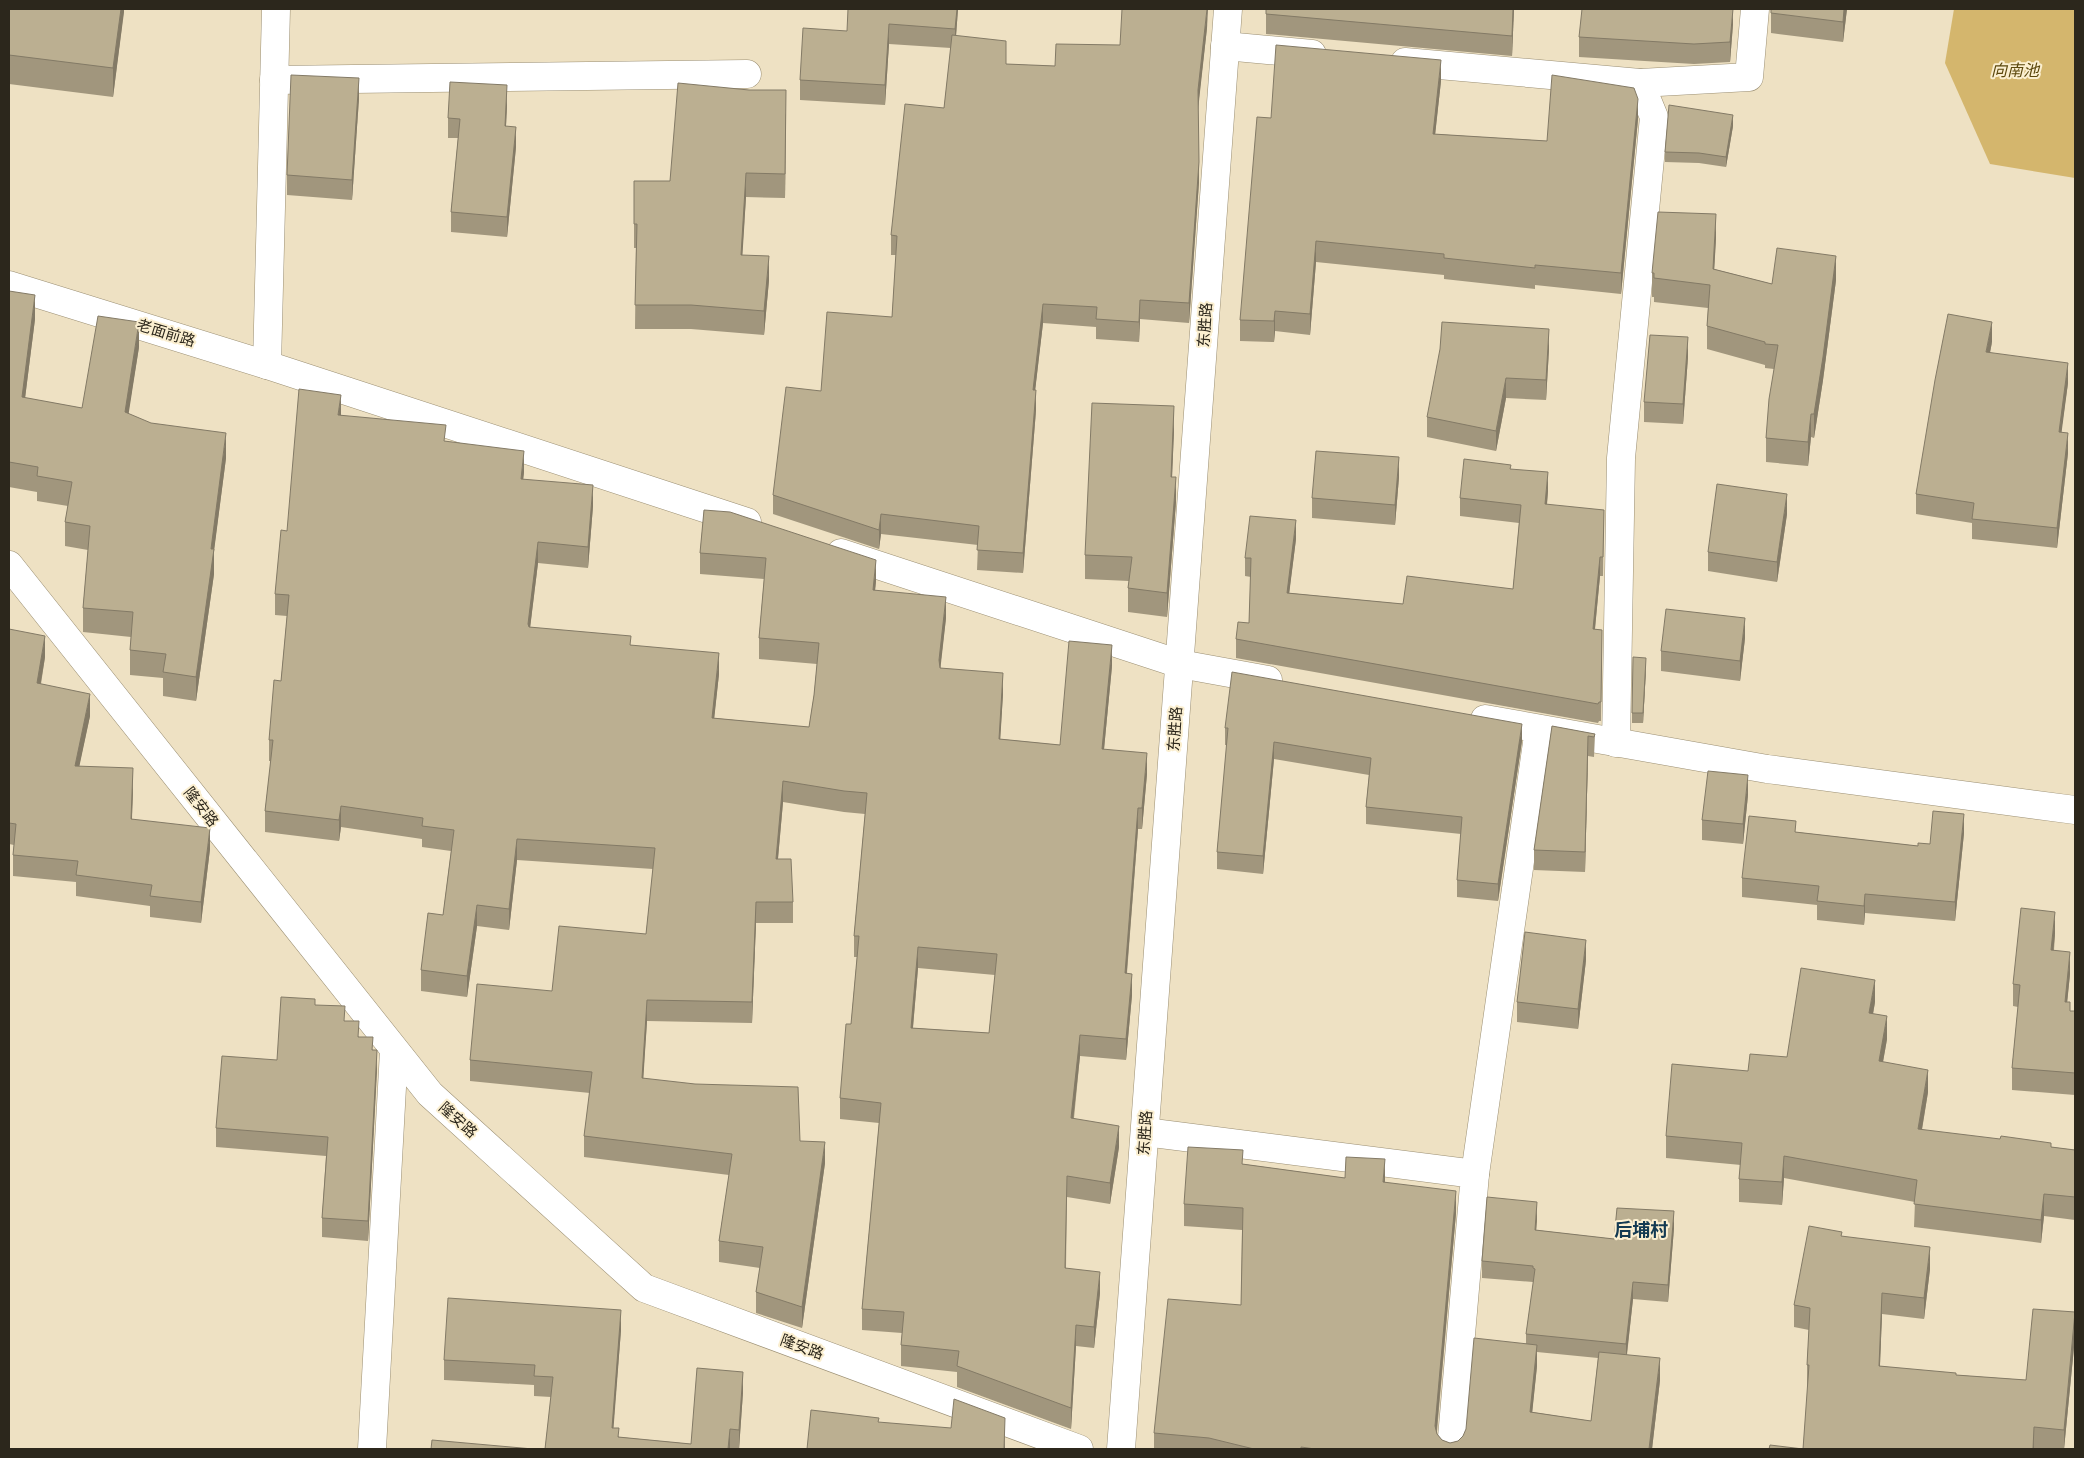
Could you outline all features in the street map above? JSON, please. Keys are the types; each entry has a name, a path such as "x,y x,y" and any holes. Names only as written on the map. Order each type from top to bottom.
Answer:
{"street":[{"path":"267,365 276,9"},
{"name":"东胜路","path":"1121,1449 1228,9"},
{"path":"1383,60 1640,82 1749,76 1755,9"},
{"path":"1225,46 1334,56"},
{"path":"274,80 747,74"},
{"path":"1616,743 1621,458 1654,117 1640,82"},
{"name":"老面前路","path":"9,285 267,365 775,531"},
{"path":"822,547 1180,664 1296,685"},
{"name":"隆安路","path":"9,565 430,1094 644,1288 1078,1449"},
{"path":"1462,715 1767,769 2075,810"},
{"path":"1451,1449 1475,1174 1539,728"},
{"path":"372,1449 394,1051"},
{"path":"1145,1132 1475,1174"}],"water":[{"name":"向南池","path":"1954,9 2075,9 2075,178 1990,164 1945,63"}],"building":[{"path":"9,9 121,9 113,68 9,55"},
{"path":"848,9 957,9 955,29 889,24 885,85 800,80 803,28 847,31"},
{"path":"1122,9 1207,9 1198,90 1199,162 1189,303 1140,300 1139,322 1096,319 1097,307 1043,304 1033,390 1036,390 1023,553 977,550 979,526 881,514 879,530 773,495 786,387 821,391 827,312 892,317 897,236 891,235 905,104 944,108 952,35 1006,41 1006,64 1055,66 1056,44 1120,45"},
{"path":"1266,9 1513,9 1512,36 1266,14"},
{"path":"1582,9 1733,9 1730,42 1694,44 1579,37"},
{"path":"1771,9 1844,9 1843,22 1771,13"},
{"path":"1276,45 1441,60 1433,134 1547,141 1552,75 1634,88 1638,99 1621,273 1535,265 1535,268 1444,258 1444,254 1316,241 1310,314 1275,311 1274,321 1240,320 1257,117 1271,118"},
{"path":"291,75 359,78 352,180 287,175"},
{"path":"450,82 507,85 505,126 516,127 507,217 451,212 460,119 448,118"},
{"path":"678,83 749,90 786,90 785,174 746,173 741,255 769,256 764,311 691,305 635,305 637,224 634,224 634,181 670,181"},
{"path":"1669,105 1733,115 1726,157 1699,153 1665,152"},
{"path":"1658,212 1716,214 1713,269 1772,284 1777,248 1836,256 1823,357 1814,414 1811,414 1808,442 1766,438 1769,399 1778,345 1765,344 1765,342 1707,326 1710,285 1654,278 1654,273 1652,273"},
{"path":"9,291 35,295 22,397 82,408 98,316 139,322 125,412 151,423 226,433 211,549 214,549 196,677 163,672 166,654 130,650 133,612 83,608 90,526 65,522 72,482 37,476 38,467 9,462"},
{"path":"1948,314 1992,322 1986,352 2068,363 2059,432 2068,433 2057,528 1972,519 1974,503 1916,494"},
{"path":"1442,322 1549,329 1546,380 1506,378 1496,431 1427,417 1440,349"},
{"path":"1650,335 1688,337 1683,404 1644,402"},
{"path":"299,389 341,395 338,415 446,425 444,441 524,451 521,479 593,485 588,547 538,542 529,627 631,636 630,645 719,653 712,718 809,727 819,643 759,638 766,558 700,553 704,510 730,512 876,560 873,590 946,597 939,660 940,668 1003,673 999,739 1060,745 1069,641 1112,645 1102,749 1147,753 1142,808 1138,808 1125,973 1132,974 1126,1039 1080,1035 1071,1118 1119,1126 1110,1183 1067,1176 1065,1268 1100,1272 1094,1327 1076,1325 1071,1408 957,1366 959,1351 901,1345 904,1312 862,1309 881,1103 840,1098 846,1024 851,1024 859,936 854,936 867,793 783,781 776,859 791,859 793,902 756,902 752,1002 647,1000 642,1078 695,1084 798,1087 800,1141 825,1142 802,1307 756,1292 763,1247 719,1241 732,1154 584,1136 592,1072 470,1060 477,984 552,991 559,926 646,934 655,848 517,839 509,909 477,905 467,976 421,970 428,913 443,915 454,830 422,826 423,818 341,806 339,820 265,811 273,740 269,740 274,680 281,681 289,595 275,594 281,530 287,531","holes":["918,947 997,954 989,1033 911,1028"]},
{"path":"1092,403 1174,406 1171,477 1176,477 1167,593 1128,588 1132,557 1085,555"},
{"path":"1316,451 1399,457 1395,505 1312,498"},
{"path":"1464,459 1511,465 1510,469 1548,472 1545,504 1604,510 1603,557 1600,557 1593,629 1602,630 1601,702 1598,704 1236,639 1238,622 1249,623 1251,558 1245,558 1250,516 1296,520 1287,593 1403,604 1407,576 1513,589 1521,505 1460,498"},
{"path":"1717,484 1787,494 1777,562 1708,552"},
{"path":"1666,609 1745,618 1740,661 1661,651"},
{"path":"9,629 45,636 37,683 90,694 75,766 133,768 131,819 210,828 201,902 150,896 152,885 76,875 78,861 13,855 16,824 9,823"},
{"path":"1633,657 1646,658 1643,713 1632,713"},
{"path":"1232,672 1522,724 1498,884 1457,880 1462,817 1366,807 1371,758 1274,742 1263,856 1217,852 1228,728 1225,728"},
{"path":"1552,726 1595,734 1594,737 1588,736 1585,852 1534,850"},
{"path":"1708,771 1748,775 1743,824 1702,820"},
{"path":"1933,811 1964,814 1955,902 1865,894 1864,906 1817,901 1819,886 1742,878 1749,816 1796,821 1795,832 1918,846 1918,843 1930,844"},
{"path":"2021,908 2055,912 2051,950 2070,952 2065,1002 2070,1002 2070,1011 2075,1011 2075,1073 2012,1068 2020,985 2013,984"},
{"path":"1525,932 1586,940 1578,1009 1517,1002"},
{"path":"1801,968 1875,980 1869,1013 1887,1016 1879,1061 1928,1070 1918,1129 2000,1139 2001,1136 2051,1143 2051,1147 2075,1150 2075,1197 2044,1194 2041,1220 1914,1204 1917,1180 1784,1156 1782,1182 1739,1179 1742,1143 1666,1136 1672,1064 1748,1071 1750,1054 1787,1057"},
{"path":"281,997 315,999 315,1005 345,1006 344,1021 359,1021 358,1037 373,1037 372,1050 377,1050 368,1221 322,1218 328,1137 216,1128 222,1056 277,1060"},
{"path":"1188,1147 1243,1150 1242,1164 1345,1178 1346,1157 1385,1159 1383,1182 1456,1191 1435,1426 1437,1434 1442,1440 1450,1443 1458,1441 1466,1429 1474,1338 1537,1345 1530,1412 1591,1421 1599,1352 1660,1358 1649,1449 1315,1449 1301,1447 1301,1449 1254,1449 1209,1438 1154,1433 1168,1299 1241,1305 1243,1208 1184,1204"},
{"path":"1487,1197 1537,1202 1535,1230 1614,1239 1617,1208 1674,1211 1668,1285 1633,1282 1626,1344 1526,1334 1535,1269 1533,1266 1482,1261"},
{"path":"1809,1226 1842,1232 1841,1236 1930,1247 1924,1298 1882,1293 1879,1366 1956,1373 1956,1375 2026,1380 2033,1309 2075,1312 2064,1430 2034,1427 2033,1449 1803,1449 1809,1365 1807,1365 1810,1308 1794,1305"},
{"path":"448,1298 621,1310 612,1428 619,1428 618,1437 691,1444 697,1368 743,1372 739,1430 730,1429 728,1449 545,1449 553,1377 534,1376 535,1365 444,1360"},
{"path":"954,1399 1005,1418 1004,1449 807,1449 811,1410 879,1418 878,1422 951,1428"},
{"path":"432,1440 533,1449 431,1449"},
{"path":"1770,1445 1803,1449 1769,1449"}],"district":[{"name":"后埔村","path":"1641,1230"}]}
